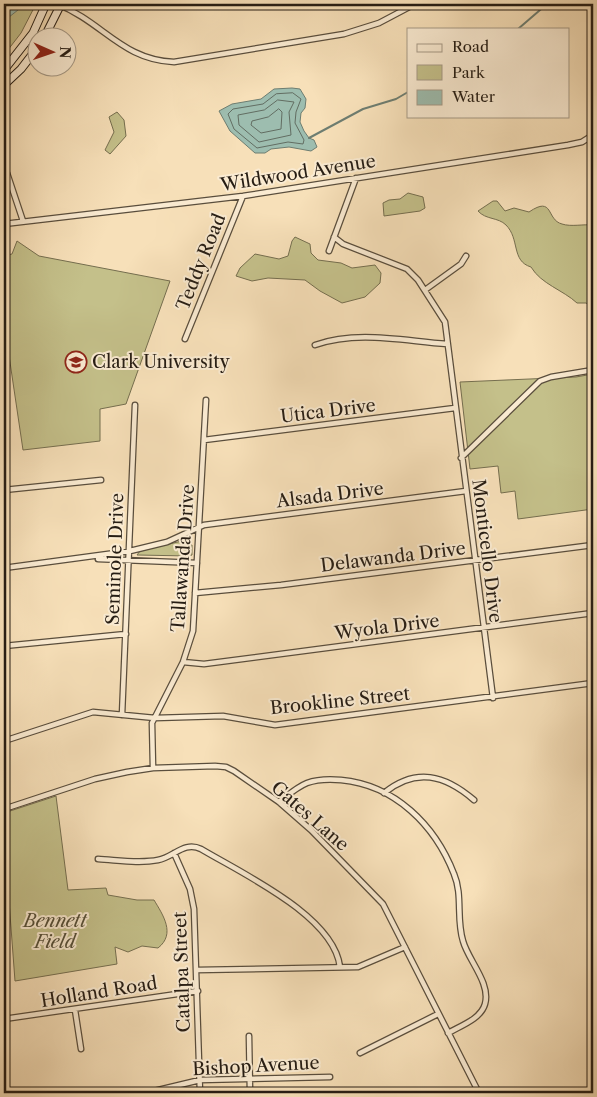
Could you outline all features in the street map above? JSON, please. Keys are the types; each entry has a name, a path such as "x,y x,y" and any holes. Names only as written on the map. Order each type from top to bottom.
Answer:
{"main road":[{"path":"4,70 32,33 46,4"},
{"path":"48,28 59,4"},
{"path":"4,85 28,60"}],"street":[{"path":"59,4 90,20 118,43 138,55 155,61 174,62 344,34 379,23 415,4"},
{"name":"Wildwood Avenue","path":"4,224 244,196 568,145 582,142 593,135"},
{"path":"7,173 23,221"},
{"path":"329,251 356,178"},
{"name":"Teddy Road","path":"185,339 244,196"},
{"name":"Monticello Drive","path":"334,237 342,244 405,268 418,280 445,322 493,698"},
{"path":"425,290 461,264 466,256"},
{"path":"315,345 360,336 447,344"},
{"path":"461,458 542,380 593,370"},
{"name":"Tallawanda Drive","path":"153,768 152,723 183,662 193,631 206,400"},
{"name":"Seminole Drive","path":"122,715 135,405"},
{"name":"Utica Drive","path":"204,440 455,408"},
{"path":"4,490 101,480"},
{"name":"Alsada Drive","path":"84,559 167,542 198,527 275,515 466,491"},
{"name":"Delawanda Drive","path":"195,593 281,585 593,545"},
{"path":"4,568 84,559 196,562"},
{"name":"Wyola Drive","path":"183,662 204,664 484,629 593,613"},
{"path":"4,646 126,634"},
{"name":"Brookline Street","path":"4,741 93,712 155,718 223,716 275,725 493,698 593,683"},
{"name":"Gates Lane","path":"4,809 95,779 153,768 226,767 279,802 311,830 383,904 479,1093"},
{"path":"384,792 408,778 429,777 455,785 474,800"},
{"path":"279,802 305,784 321,780 354,782 384,792 414,812 432,832 447,857 458,883 462,938 484,985 486,998 484,1008 474,1018 448,1033"},
{"path":"98,858 153,861 174,854 186,846 202,849 290,902 333,944 340,967"},
{"name":"Catalpa Street","path":"174,854 193,901 198,990 200,1093"},
{"path":"197,970 361,966 404,947"},
{"name":"Holland Road","path":"4,1019 75,1010 198,990"},
{"path":"75,1010 81,1049"},
{"path":"360,1053 438,1014"},
{"path":"249,1036 250,1093"},
{"name":"Bishop Avenue","path":"154,1091 200,1080 330,1077"},
{"path":"75,1093 80,1093"}],"green space":[{"path":"4,4 36,4 21,33 4,55"},
{"path":"117,112 124,120 126,136 110,154 105,150 114,132 109,117"},
{"path":"408,193 423,197 425,208 420,211 384,216 383,203 389,200 400,199"},
{"path":"493,201 497,201 505,211 514,208 529,212 542,206 546,207 557,222 562,224 593,225 593,307 586,303 577,303 540,278 531,267 521,260 513,237 506,225 478,211"},
{"path":"295,237 310,244 311,253 318,260 341,263 352,268 375,265 381,273 380,283 365,297 342,303 305,280 268,278 252,281 236,276 240,268 255,254 279,259 288,256"},
{"name":"Clark University","path":"17,241 39,256 170,281 126,404 100,409 100,441 23,450 7,342 4,341 4,256 12,254"},
{"path":"593,374 593,509 518,519 515,491 501,493 498,466 470,469 460,382 576,377"},
{"path":"186,540 192,545 192,555 189,556 137,555 140,551"},
{"name":"Bennett Field","path":"56,796 68,890 106,888 108,895 137,900 154,900 166,924 166,937 158,948 142,946 128,952 115,947 117,964 15,981 9,901 4,901 4,813"}],"water":[{"path":"7,4 21,4 18,10 4,21 4,6"},
{"path":"274,89 300,89 306,99 300,122 304,131 309,138 314,140 317,147 311,151 289,147 271,149 265,153 255,153 230,131 219,111 232,104 261,99"}],"waterway":[{"path":"519,28 547,4"},
{"path":"309,138 363,109 396,99 407,93"}],"place":[{"name":"Clark University","path":"76,362"}]}
